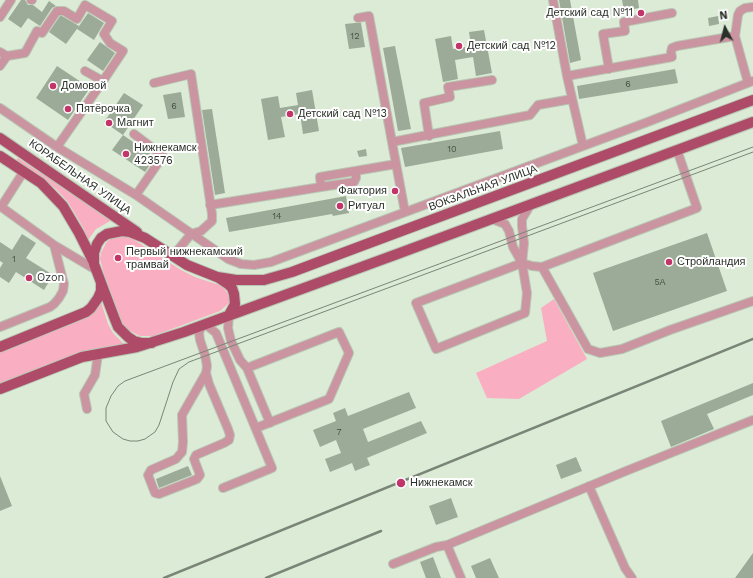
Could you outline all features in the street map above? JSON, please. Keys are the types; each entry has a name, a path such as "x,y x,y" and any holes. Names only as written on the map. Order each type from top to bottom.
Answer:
{"main road":[{"name":"ВОКЗАЛЬНАЯ УЛИЦА","path":"152,342 142,343 134,341 118,327 95,267 94,253 96,244 107,234 122,231 130,232 145,238 187,265 217,276 252,281 264,280 285,274 753,100"},
{"name":"ВОКЗАЛЬНАЯ УЛИЦА","path":"0,389 82,357 120,351 184,332 753,122"},
{"name":"КОРАБЕЛЬНАЯ УЛИЦА","path":"0,138 116,216 145,238"},
{"path":"0,156 41,183 63,206 79,233 95,267"},
{"name":"ВОКЗАЛЬНАЯ УЛИЦА","path":"217,276 232,288 234,294 235,304 229,315"},
{"path":"0,347 86,312 92,308 98,298 101,283"}],"street":[{"path":"0,17 11,0"},
{"path":"553,0 567,76 583,146"},
{"path":"0,66 3,54 25,53 37,31 42,34 57,10 64,11 77,19 86,5 112,21 104,34 110,43 123,51 57,146"},
{"path":"0,108 136,196 228,259 241,264 254,265 271,262 751,82 735,36 738,15 740,11 749,5"},
{"path":"609,69 603,34 625,31 624,22 672,13"},
{"path":"358,18 369,16 405,212"},
{"path":"567,76 672,57 672,48 677,46 735,36"},
{"path":"85,71 103,81"},
{"path":"154,83 191,74 212,221 200,231 191,234 173,256"},
{"path":"429,136 424,103 450,97 448,87 492,80"},
{"path":"392,142 429,136 530,115 538,105 572,99"},
{"path":"134,134 163,156 136,196"},
{"path":"492,219 505,224 509,231 513,247 522,262 532,266 542,266 697,208 677,150"},
{"path":"210,206 321,187 320,177 396,164"},
{"path":"24,171 1,206 54,245 95,267"},
{"path":"522,262 416,303 436,349 525,313 527,293 522,262 524,243 522,219 531,204"},
{"path":"0,327 50,307 59,298 63,291 64,284 54,245"},
{"path":"542,266 588,349 600,353 622,349 753,300"},
{"path":"229,315 228,328 231,341 240,360 247,368 270,423"},
{"path":"206,373 209,384 228,428 230,435 229,440 196,455 194,459 200,475 197,479 159,494 156,493 148,475 150,470 176,459 182,452 182,415 206,373 207,366 199,333 204,324 216,333 272,468 223,488"},
{"path":"184,332 196,335 200,340"},
{"path":"247,368 339,332 349,353 329,399 256,428"},
{"path":"87,409 84,394 94,375 98,354"},
{"path":"393,564 436,547 447,545 753,420"},
{"path":"589,486 629,577"},
{"path":"447,545 461,578"}],"shaded area":[{"path":"18,158 112,220 96,229 88,240 84,229 68,202 44,179 16,160"},
{"path":"127,236 133,239 181,270 224,288 229,296 229,303 220,311 153,336 140,336 128,330 123,324 119,314 100,259 106,243 110,239"},
{"path":"554,299 587,359 519,399 487,398 476,373 547,341 541,308"},
{"path":"101,302 108,324 113,333 124,344 85,351 0,384 0,352 83,319 92,314"}],"building":[{"path":"21,0 25,0 28,5 33,5 42,12 49,1 56,6 52,8 40,26 28,18 21,28 8,19"},
{"path":"559,0 570,0 581,60 570,63"},
{"path":"622,0 638,0 639,8 624,11"},
{"path":"88,13 104,23 94,40 77,29"},
{"path":"60,16 79,26 66,44 49,32"},
{"path":"718,16 719,24 709,26 708,18"},
{"path":"361,23 365,47 349,49 345,24"},
{"path":"484,30 492,73 476,76 473,57 455,60 458,79 443,82 435,39 451,36 453,49 471,46 469,32"},
{"path":"100,42 115,53 103,71 87,60"},
{"path":"395,46 411,129 398,131 383,48"},
{"path":"57,66 90,88 68,120 36,98"},
{"path":"675,69 678,83 579,99 577,86"},
{"path":"312,90 319,131 303,134 300,114 281,117 285,137 268,140 261,99 278,96 280,108 298,105 296,93"},
{"path":"181,92 185,117 168,119 163,95"},
{"path":"124,93 143,105 123,135 104,122"},
{"path":"212,109 225,193 215,195 202,110"},
{"path":"500,131 503,149 405,167 401,148"},
{"path":"123,135 155,157 145,172 112,150"},
{"path":"366,149 367,156 359,157 357,151"},
{"path":"346,196 349,213 333,216 332,214 229,232 226,218"},
{"path":"707,233 727,291 613,331 593,273"},
{"path":"22,234 36,243 26,258 53,275 44,290 16,272 9,283 0,277 0,268 3,263 0,261 0,242 12,250"},
{"path":"753,383 753,395 707,414 714,429 671,447 661,421"},
{"path":"409,392 416,408 363,429 368,442 421,421 427,433 367,458 370,465 355,471 352,463 330,472 325,459 341,453 336,440 320,447 313,430 336,421 333,413 345,408 348,416"},
{"path":"576,457 582,471 561,479 556,465"},
{"path":"188,466 192,475 159,488 156,479"},
{"path":"0,476 12,506 0,511"},
{"path":"451,498 458,517 436,525 429,506"},
{"path":"753,553 753,578 735,578"},
{"path":"433,557 441,578 426,578 420,562"},
{"path":"490,558 499,578 476,578 471,566"}],"tram line":[{"path":"753,147 125,381 118,386 111,396 106,408 106,421 113,432 123,439 130,441 145,439 155,432 159,425 173,382 179,369 189,362 753,152"}],"railway":[{"path":"164,578 753,339"},
{"path":"266,578 381,531"}],"place":[{"name":"Детский сад №11","path":"641,13"},
{"name":"Детский сад №12","path":"459,46"},
{"name":"Домовой","path":"53,86"},
{"name":"Пятёрочка","path":"68,109"},
{"name":"Детский сад №13","path":"290,114"},
{"name":"Магнит","path":"109,123"},
{"name":"Нижнекамск 423576","path":"126,154"},
{"name":"Фактория","path":"395,191"},
{"name":"Ритуал","path":"340,206"},
{"name":"Первый нижнекамский трамвай","path":"118,258"},
{"name":"Стройландия","path":"669,262"},
{"name":"Ozon","path":"29,278"},
{"name":"Нижнекамск","path":"401,483"}]}
